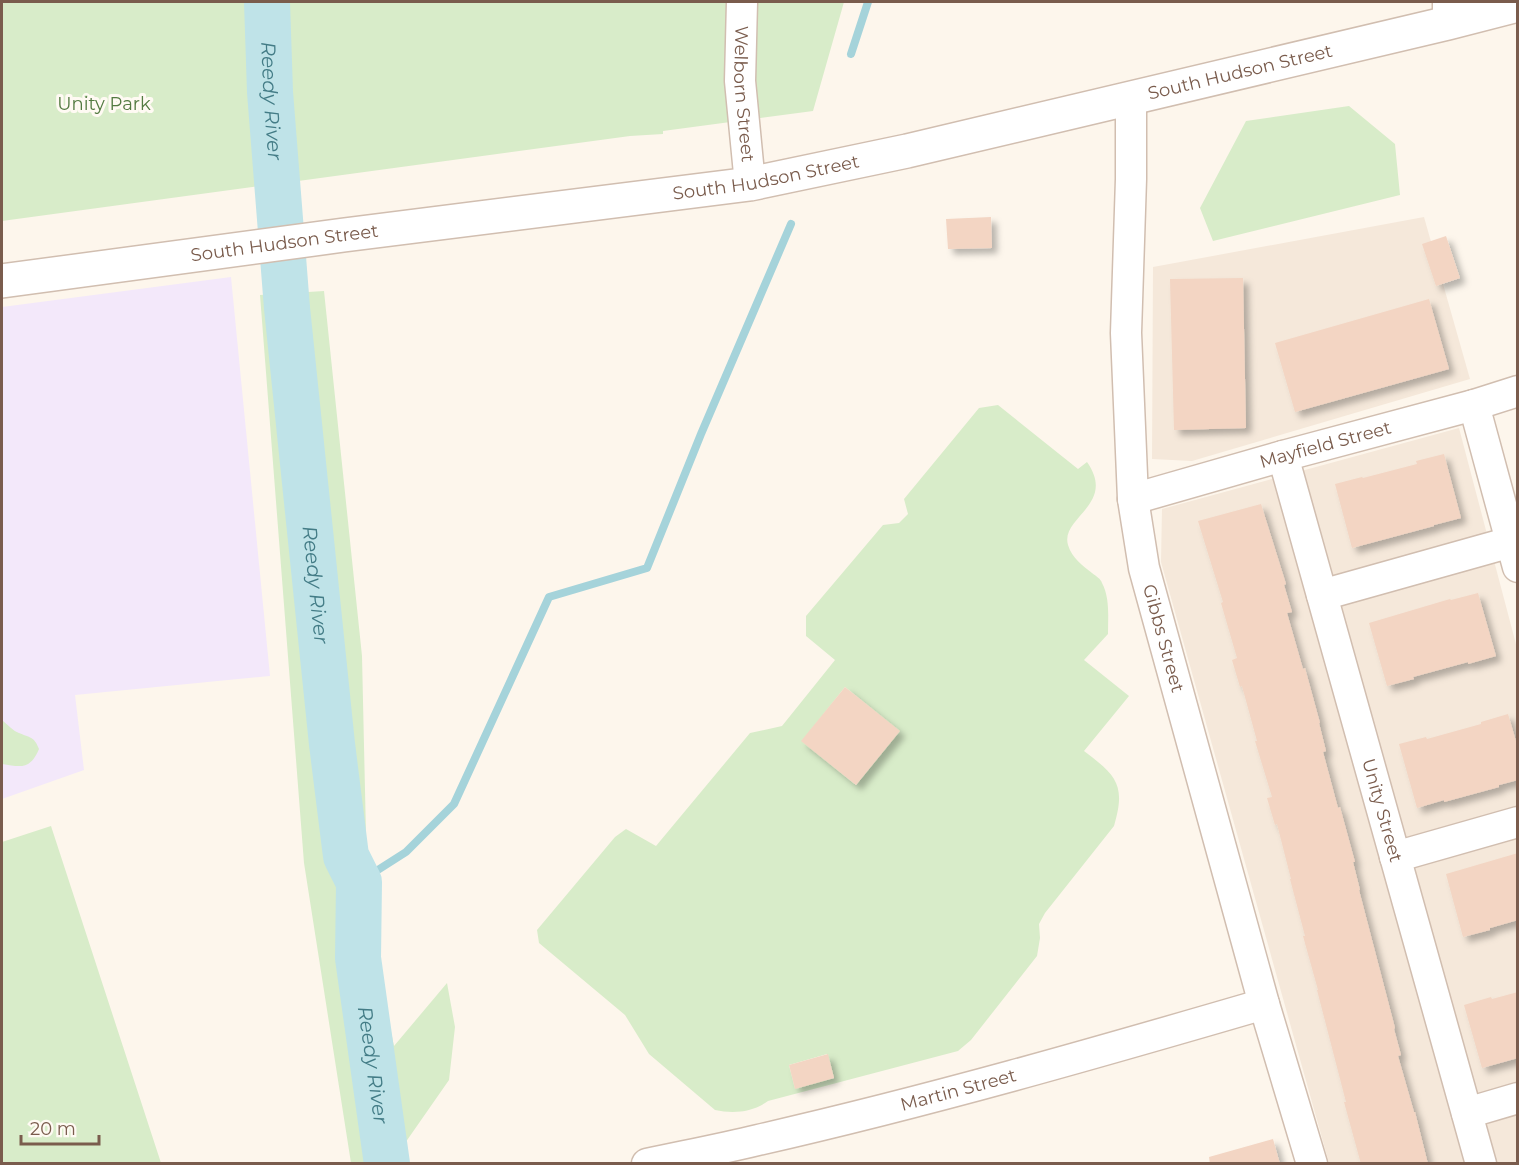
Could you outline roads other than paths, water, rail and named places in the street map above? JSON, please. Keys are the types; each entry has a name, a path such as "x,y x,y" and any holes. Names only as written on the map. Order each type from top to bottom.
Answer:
{"street":[{"name":"Welborn Street","path":"742,2 740,81 750,184"},
{"name":"South Hudson Street","path":"2,281 750,184 907,151 1131,98 1448,12 1518,5"},
{"name":"Gibbs Street","path":"1131,98 1126,333 1133,499 1144,568 1264,1004 1312,1164"},
{"name":"Mayfield Street","path":"1133,499 1518,391"},
{"path":"1322,595 1514,555 1473,405"},
{"name":"Unity Street","path":"1283,456 1481,1164"},
{"path":"1395,857 1518,822"},
{"name":"Martin Street","path":"647,1164 757,1141 886,1109 1075,1059 1264,1004"},
{"path":"1467,1113 1518,1098"}],"waterway":[{"name":"Reedy River","path":"267,2 270,92 287,308 332,744 346,856 359,882 358,958 387,1164"},
{"path":"851,54 868,2"},
{"path":"359,882 406,852 454,804 549,597 647,568 701,434 791,224"}],"park label":[{"name":"Unity Park","path":"104,104"}]}
